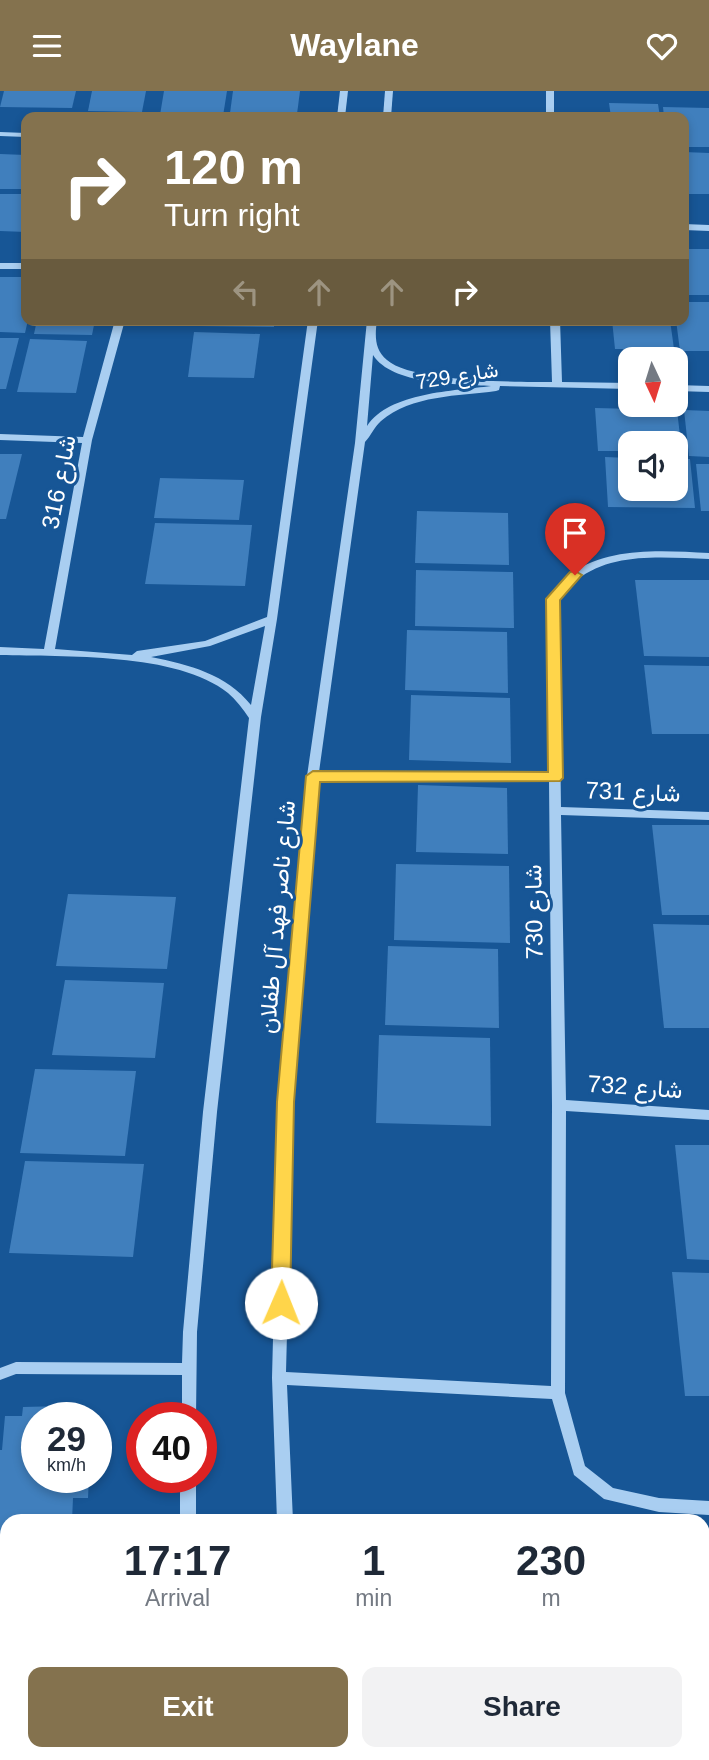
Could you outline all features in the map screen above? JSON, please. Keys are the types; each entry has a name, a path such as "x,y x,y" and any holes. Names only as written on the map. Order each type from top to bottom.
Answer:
{"street":[{"path":"342,112 344,91"},
{"path":"387,112 389,91"},
{"path":"550,91 550,112"},
{"path":"0,134 21,135"},
{"path":"689,227 709,227"},
{"path":"0,265 21,266"},
{"name":"شارع 316","path":"49,653 87,440 118,326"},
{"name":"شارع ناصر فهد آل طفلان","path":"189,1402 190,1332 210,1112 255,717 272,619 312,326"},
{"name":"شارع ناصر فهد آل طفلان","path":"285,1514 279,1378 286,1102 313,776 360,443 371,326"},
{"path":"555,326 557,383"},
{"name":"شارع 729","path":"370,341 385,364 396,370 454,381 618,386"},
{"name":"شارع 729","path":"360,443 376,420 396,407 428,398 535,383"},
{"path":"688,388 709,389"},
{"path":"0,437 87,440"},
{"name":"شارع 730","path":"709,556 654,555 603,562 575,575 553,599 559,1105 558,1393 579,1470 609,1494 659,1505 709,1508"},
{"path":"123,657 190,650 235,636 272,619"},
{"path":"0,651 123,657 191,669 230,689 255,717"},
{"path":"313,776 555,778"},
{"name":"شارع 731","path":"555,811 709,816"},
{"name":"شارع 732","path":"559,1105 709,1115"},
{"path":"0,1374 16,1368 190,1369"},
{"path":"279,1378 558,1393"},
{"path":"188,1493 188,1514"}],"building":[{"path":"4,91 76,91 72,108 0,107"},
{"path":"92,91 146,91 142,112 88,111"},
{"path":"164,91 227,91 224,112 160,112"},
{"path":"233,91 300,91 297,112 230,112"},
{"path":"609,103 658,104 659,112 610,112"},
{"path":"663,107 709,108 709,147 689,147 689,112 664,112"},
{"path":"689,152 709,153 709,194 689,194"},
{"path":"0,154 21,155 21,189 0,189"},
{"path":"0,194 21,194 21,232 0,231"},
{"path":"689,249 709,249 709,295 689,295"},
{"path":"0,277 21,277 21,326 27,326 25,333 0,332"},
{"path":"689,302 709,302 709,351 688,351 688,347 679,347 677,326 689,326"},
{"path":"36,326 94,326 92,335 34,334"},
{"path":"198,326 274,326 274,327"},
{"path":"613,326 671,326 674,347 615,349"},
{"path":"194,332 260,334 254,378 188,377"},
{"path":"0,338 19,338 6,389 0,389"},
{"path":"30,339 87,341 76,393 17,392"},
{"path":"595,408 618,409 618,417 678,417 679,431 618,431 618,451 598,451"},
{"path":"688,410 709,411 709,457 689,456 685,417 688,417"},
{"path":"0,454 22,454 6,519 0,519"},
{"path":"605,457 618,458 618,501 688,501 690,459 695,508 608,507"},
{"path":"696,464 709,464 709,511 701,511"},
{"path":"160,478 244,480 239,520 154,518"},
{"path":"417,511 508,513 509,565 415,563"},
{"path":"155,523 252,525 245,586 145,584"},
{"path":"416,570 513,572 514,628 415,626"},
{"path":"635,580 709,580 709,657 644,656"},
{"path":"407,630 507,632 508,693 405,690"},
{"path":"644,665 709,666 709,734 652,734"},
{"path":"411,695 510,698 511,763 409,760"},
{"path":"418,785 507,788 508,854 416,852"},
{"path":"652,825 709,825 709,915 662,915"},
{"path":"396,864 509,866 510,943 394,940"},
{"path":"68,894 176,897 167,969 56,966"},
{"path":"653,924 709,925 709,1028 664,1028"},
{"path":"388,946 498,949 499,1028 385,1025"},
{"path":"65,980 164,983 155,1058 52,1055"},
{"path":"379,1035 490,1038 491,1126 376,1123"},
{"path":"35,1069 136,1071 125,1156 20,1153"},
{"path":"675,1145 709,1145 709,1260 687,1259"},
{"path":"25,1161 144,1164 133,1257 9,1253"},
{"path":"672,1272 709,1273 709,1396 685,1396"},
{"path":"5,1416 21,1416 21,1493 88,1493 88,1498 73,1498 72,1514 0,1514 0,1450"}],"route":[{"path":"281,1303 286,1102 313,776 555,778 553,599 575,575"}]}
